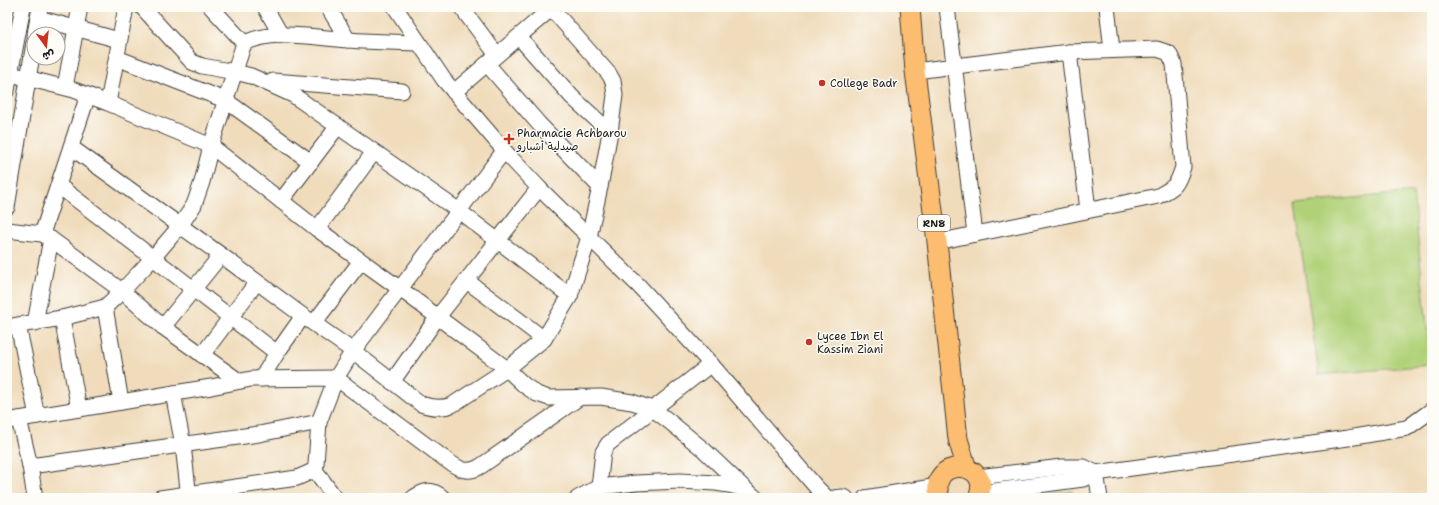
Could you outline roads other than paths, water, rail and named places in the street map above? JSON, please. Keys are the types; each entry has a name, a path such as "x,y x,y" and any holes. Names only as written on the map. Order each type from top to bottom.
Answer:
{"main road":[{"name":"RN8","path":"910,7 915,71 937,242 958,439 966,466 976,484"},
{"name":"RN8","path":"939,492 940,479 948,470 958,439"},
{"path":"948,470 961,467 976,484"}],"street":[{"path":"7,90 8,74 23,7"},
{"path":"65,87 80,7"},
{"path":"108,103 126,7"},
{"path":"142,7 192,62 202,66 235,72 261,80 293,95 459,211 570,296"},
{"path":"211,7 244,43"},
{"path":"265,7 281,35"},
{"path":"328,7 348,40"},
{"path":"395,7 454,92 504,151 539,188 639,286 711,364 778,444 816,487 828,498"},
{"path":"461,7 492,60 539,124 600,187"},
{"path":"947,7 953,66 975,234"},
{"path":"1107,7 1112,50"},
{"path":"72,148 221,255 308,320 353,351 421,404 430,407 444,408 452,405 507,369 544,339 570,296 588,237 600,187 615,95 612,81 603,68 552,8 454,92"},
{"path":"36,26 39,12 76,28 119,40"},
{"path":"244,43 256,38 281,35 419,43"},
{"path":"519,37 572,97 610,132"},
{"path":"37,416 13,326 62,318 104,307 122,291 180,226 194,206 225,100 244,43"},
{"path":"915,71 1069,52 1112,50 1158,49 1169,53 1174,64 1182,167 1179,180 1174,187 1158,196 937,242"},
{"path":"1069,52 1088,210"},
{"path":"117,58 225,100 311,162"},
{"path":"7,208 31,66"},
{"path":"8,74 65,87 108,103 211,146 317,229 400,288 437,318 507,369 524,385 537,394 549,398 601,397 632,402 653,409 704,450 751,493"},
{"path":"261,80 402,91"},
{"path":"35,323 47,237 59,186 88,96"},
{"path":"281,201 338,126"},
{"path":"335,498 315,470 320,422 336,378 353,351 504,151"},
{"path":"317,229 374,152"},
{"path":"59,186 277,354"},
{"path":"392,382 437,318 539,188"},
{"path":"7,230 47,237 122,291 163,327 239,381"},
{"path":"163,327 221,255"},
{"path":"261,379 277,354 361,261"},
{"path":"467,281 544,339"},
{"path":"202,355 257,282"},
{"path":"104,307 121,402"},
{"path":"62,318 78,409"},
{"path":"599,487 604,448 711,364"},
{"path":"35,498 30,466 13,420 239,381 261,379 336,378 449,462 460,469 468,471 481,466 580,397"},
{"path":"173,393 183,445 189,496"},
{"path":"976,484 1083,479 1096,473 1348,438 1408,428 1432,410"},
{"path":"30,466 259,434 320,422"},
{"path":"160,498 189,496 297,478 315,470"},
{"path":"1096,473 1100,498"},
{"path":"578,498 599,487 636,483 680,481 716,483 751,493"},
{"path":"413,498 426,491 438,493 443,498"},
{"path":"865,498 939,492"},
{"path":"834,498 842,496 846,498"}],"place":[{"name":"College Badr","path":"822,83"},
{"name":"Pharmacie Achbarou صيدلية أشبارو","path":"509,139"},
{"name":"Lycee Ibn El Kassim Ziani","path":"809,342"}]}
